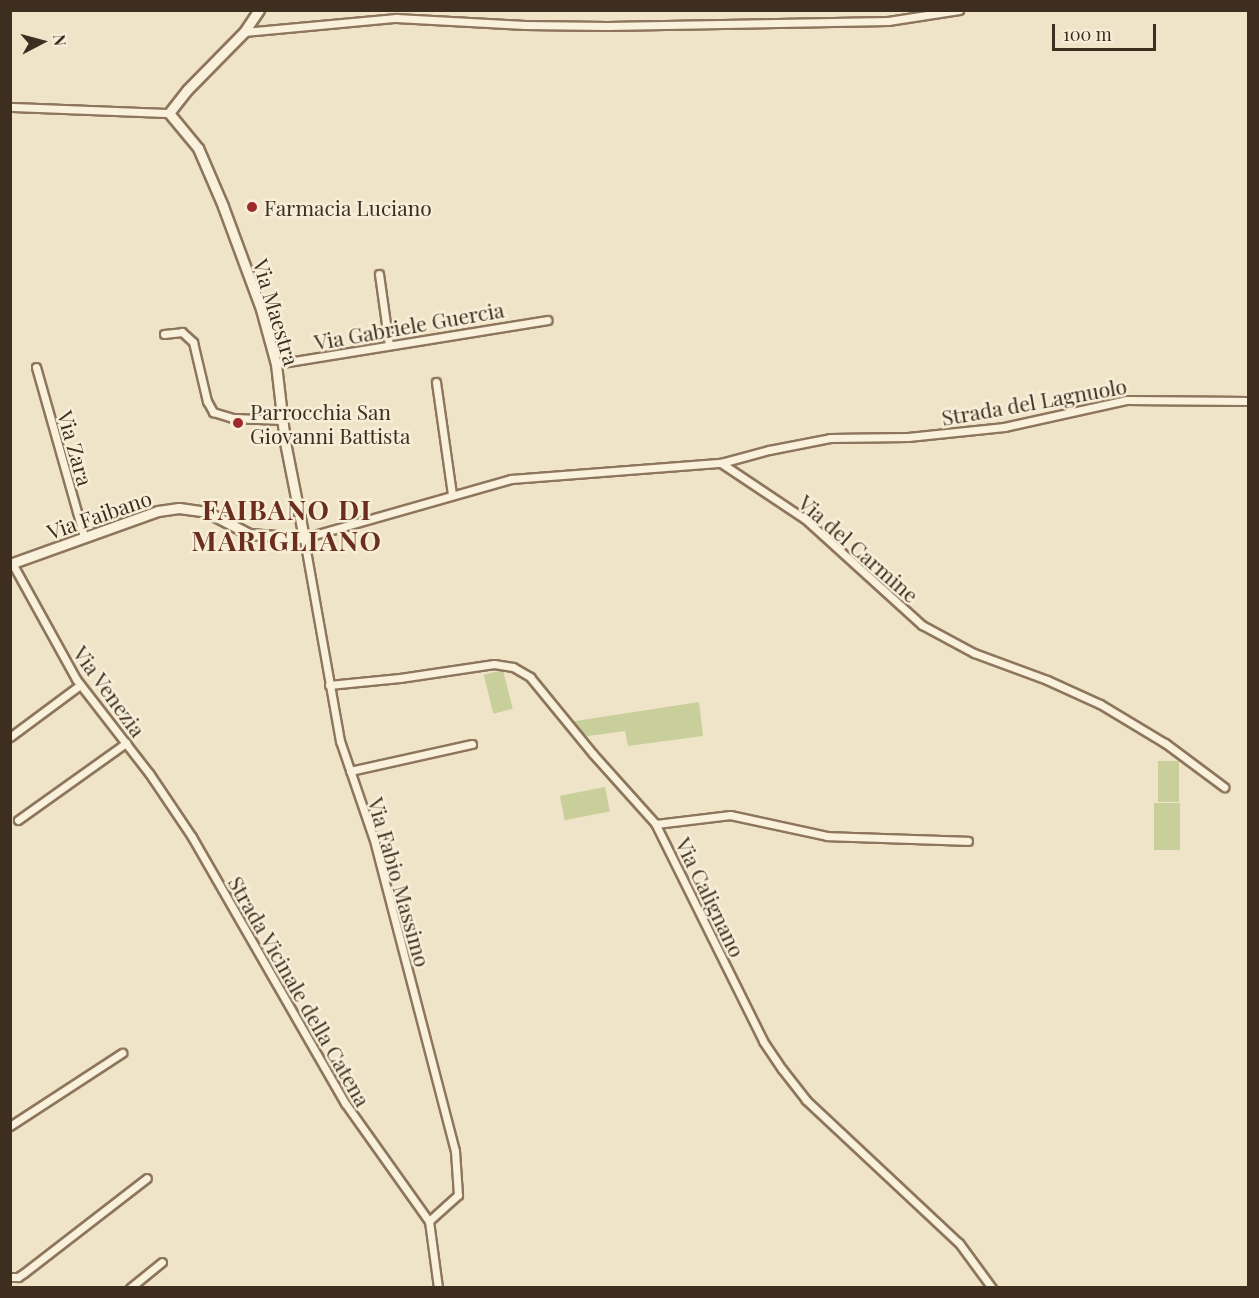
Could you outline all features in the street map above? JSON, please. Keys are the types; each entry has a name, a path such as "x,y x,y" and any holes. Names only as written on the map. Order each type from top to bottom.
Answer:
{"street":[{"path":"10,107 169,113 187,90 244,32 259,10"},
{"path":"244,32 396,18 525,25 598,26 888,21 959,10"},
{"name":"Via Maestra","path":"169,113 198,148 247,268 276,364 283,420 304,538"},
{"path":"380,274 388,345"},
{"name":"Via Gabriele Guercia","path":"276,364 547,320"},
{"path":"164,334 186,333 193,342 207,400 213,412 233,418 283,420"},
{"name":"Via Zara","path":"36,367 84,537"},
{"path":"436,382 452,495"},
{"name":"Strada del Lagnuolo","path":"721,464 770,450 830,438 908,437 973,431 1127,400 1248,401"},
{"path":"304,538 511,479 721,464"},
{"name":"Via del Carmine","path":"721,464 805,519 922,625 974,653 1047,680 1100,704 1165,743 1224,787"},
{"name":"Via Faibano","path":"11,563 158,511 179,508 207,512 249,534 304,538"},
{"name":"Via Fabio Massimo","path":"304,538 340,741 375,843 455,1151 458,1196 429,1221"},
{"name":"Via Venezia","path":"11,563 80,685 149,773"},
{"name":"Via Calignano","path":"329,685 390,680 480,665 501,664 513,667 530,677 656,824 759,1032 782,1069 806,1100 959,1243 992,1287"},
{"path":"10,737 80,685"},
{"path":"18,820 126,743"},
{"path":"350,771 472,744"},
{"name":"Strada Vicinale della Catena","path":"149,773 205,858 245,933 345,1103 429,1221"},
{"path":"656,824 730,815 826,836 968,841"},
{"path":"10,1126 122,1053"},
{"path":"10,1277 18,1277 147,1178"},
{"path":"429,1221 438,1287"},
{"path":"130,1287 162,1262"}],"green space":[{"path":"503,670 513,709 493,714 484,675"},
{"path":"699,702 703,736 628,746 625,731 581,737 569,722"},
{"path":"1158,761 1179,761 1179,802 1158,802"},
{"path":"605,787 610,812 565,820 560,796"},
{"path":"1154,803 1180,803 1180,850 1154,850"}],"place":[{"name":"Farmacia Luciano","path":"252,207"},
{"name":"Parrocchia San Giovanni Battista","path":"238,423"}],"district":[{"name":"FAIBANO DI MARIGLIANO","path":"287,524"}]}
